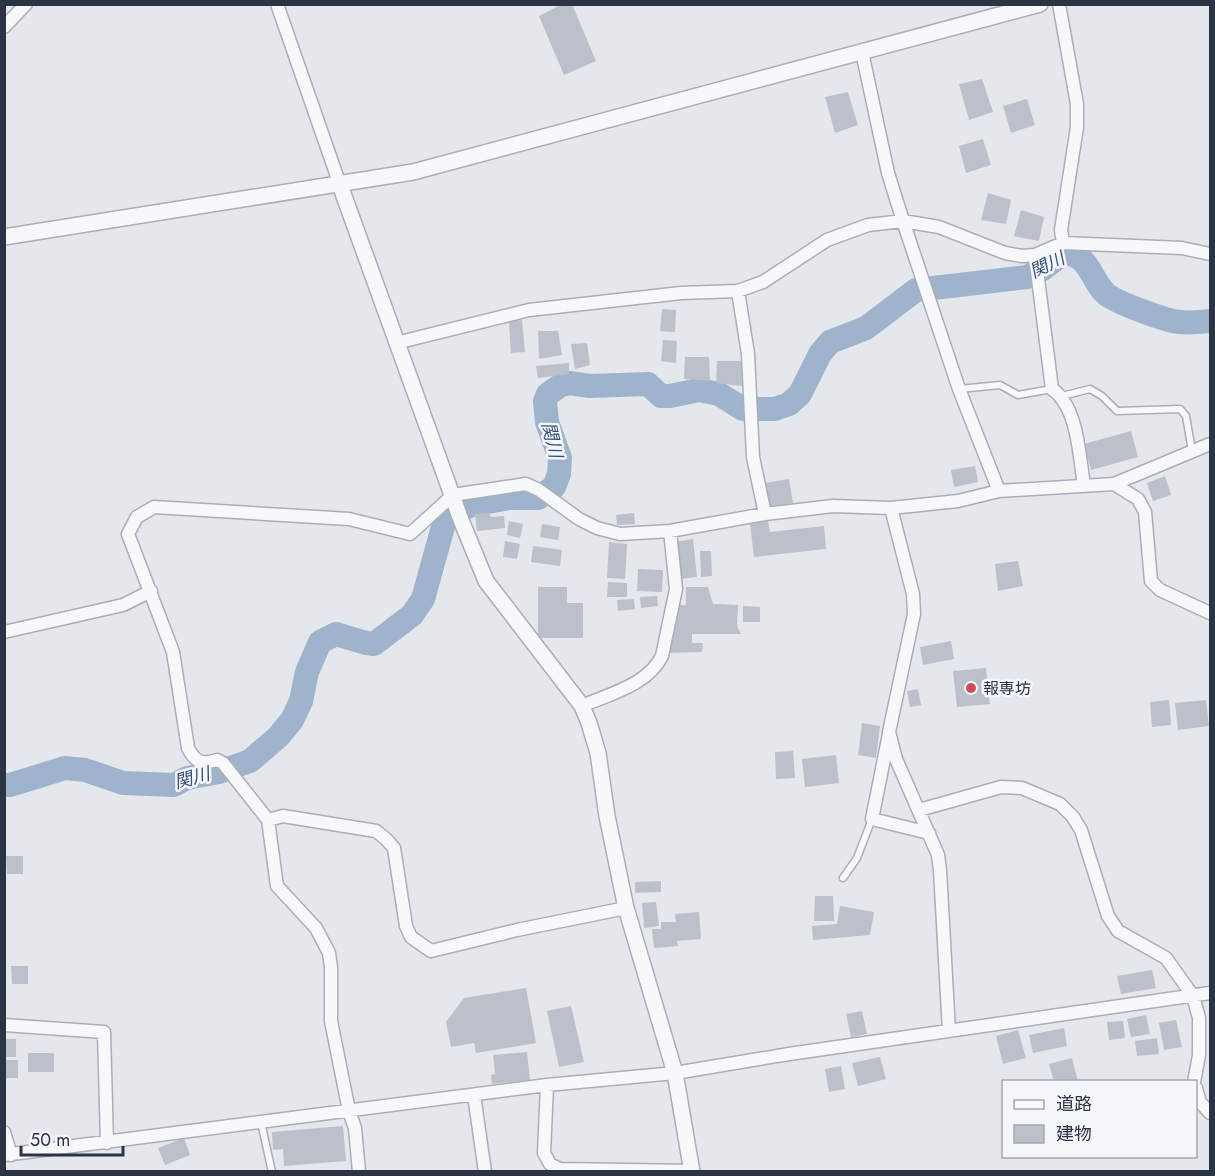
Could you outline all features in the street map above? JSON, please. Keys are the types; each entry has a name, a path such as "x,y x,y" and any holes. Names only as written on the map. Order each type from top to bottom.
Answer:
{"street":[{"path":"4,27 26,4"},
{"path":"277,4 396,343 461,520 486,581 582,706 589,723 598,753 607,816 626,908 675,1073 691,1171 560,1169 550,1164 544,1153 546,1085"},
{"path":"4,237 413,172 1040,4"},
{"path":"1059,4 1077,104 1077,127 1061,230 1063,243"},
{"path":"862,52 888,173 959,388 999,491"},
{"path":"396,343 529,310 681,292 738,291 763,282 827,240 868,225 903,221 939,227 1005,253 1036,261"},
{"path":"1036,261 1063,243 1182,248 1210,254"},
{"path":"1036,261 1057,393 1071,412 1084,485"},
{"path":"738,291 748,354 753,457 765,514"},
{"path":"359,1172 355,1128 349,1111 331,1021 329,952 316,928 277,886 268,820 223,763 217,760 200,762 193,757 188,748 173,652 128,534 137,518 154,507 349,519 410,534 454,500 526,484 543,493 579,519 597,528 620,534 670,531 765,514 833,506 891,508 958,501 999,491 1114,484 1210,444"},
{"path":"1114,484 1138,499 1145,512 1151,581 1160,590 1210,613"},
{"path":"891,508 912,594 914,614 872,819 929,833"},
{"path":"582,706 648,676 659,663 676,590 670,531"},
{"path":"4,632 123,605 151,591"},
{"path":"889,732 896,759 938,855 949,1030"},
{"path":"919,810 1001,787 1022,788 1044,795 1060,804 1073,817 1081,830 1108,916 1118,931 1166,958 1193,996 1199,1018 1199,1055 1194,1080"},
{"path":"268,820 283,816 376,831 394,848 406,926 411,937 431,951 517,930 626,908"},
{"path":"4,1132 8,1155 546,1085 675,1073 949,1030 1210,993"},
{"path":"4,1025 104,1032 107,1143"},
{"path":"1197,1092 1200,1102 1210,1113"},
{"path":"474,1095 485,1172"}],"lane":[{"path":"959,388 1000,385 1018,394 1090,389 1102,396 1117,411 1180,409 1186,416 1192,451"},
{"path":"843,878 857,858 872,819"},
{"path":"261,1122 272,1172"}],"building":[{"path":"562,4 572,4 596,61 564,75 539,16"},
{"path":"982,79 993,112 969,120 959,84"},
{"path":"848,92 858,125 835,133 825,97"},
{"path":"1027,99 1035,125 1011,133 1003,106"},
{"path":"983,139 991,165 966,173 959,146"},
{"path":"988,193 1011,200 1006,224 981,220"},
{"path":"1021,210 1044,217 1039,241 1014,236"},
{"path":"662,309 676,310 675,332 660,331"},
{"path":"522,320 525,352 511,353 509,321"},
{"path":"538,331 558,331 562,355 539,359"},
{"path":"663,340 677,341 676,363 661,361"},
{"path":"587,343 590,365 575,369 571,344"},
{"path":"685,357 709,357 710,381 684,379"},
{"path":"717,361 741,361 742,386 716,383"},
{"path":"569,363 569,374 538,378 536,366"},
{"path":"1131,431 1138,457 1091,470 1084,444"},
{"path":"975,466 978,482 954,487 951,470"},
{"path":"1165,476 1171,495 1153,501 1147,483"},
{"path":"789,479 793,503 769,507 765,483"},
{"path":"489,513 491,517 504,516 505,528 477,531 475,514"},
{"path":"634,513 635,524 617,525 616,515"},
{"path":"509,521 523,524 520,538 507,535"},
{"path":"768,521 770,532 824,526 826,549 754,557 750,523"},
{"path":"542,524 560,527 558,540 540,537"},
{"path":"693,539 697,577 680,579 675,542"},
{"path":"505,541 520,544 517,559 503,557"},
{"path":"609,542 627,544 625,579 607,578"},
{"path":"533,546 562,550 560,566 531,562"},
{"path":"700,551 711,551 712,576 701,577"},
{"path":"1018,561 1023,586 998,591 995,564"},
{"path":"638,569 663,570 662,592 637,591"},
{"path":"608,582 627,583 627,597 607,597"},
{"path":"538,587 567,587 567,603 583,603 583,638 538,638"},
{"path":"686,587 708,587 713,604 738,605 737,626 741,634 692,634 692,643 703,643 702,652 667,653 678,605 686,605"},
{"path":"657,596 658,606 641,608 640,597"},
{"path":"634,599 635,609 618,611 617,600"},
{"path":"743,606 760,607 760,622 743,622"},
{"path":"951,641 954,659 923,665 920,647"},
{"name":"報専坊","path":"986,668 990,704 957,707 953,671"},
{"path":"918,689 921,705 910,707 907,691"},
{"path":"1169,700 1171,725 1152,727 1150,702"},
{"path":"1206,700 1209,726 1178,730 1175,703"},
{"path":"862,723 880,726 876,758 858,755"},
{"path":"793,751 795,778 776,779 775,752"},
{"path":"836,755 839,783 805,787 802,759"},
{"path":"6,856 23,856 23,874 7,874"},
{"path":"661,881 661,892 635,893 635,882"},
{"path":"815,896 833,896 834,921 814,921"},
{"path":"656,902 659,926 644,928 642,903"},
{"path":"840,906 874,912 870,935 813,940 812,926 837,924"},
{"path":"699,912 701,939 677,941 678,946 654,948 652,929 661,929 661,922 676,922 675,914"},
{"path":"11,966 28,966 28,984 12,984"},
{"path":"1152,970 1156,988 1121,994 1117,976"},
{"path":"526,988 536,1043 476,1053 474,1043 451,1047 446,1022 464,998"},
{"path":"571,1006 584,1062 559,1067 547,1011"},
{"path":"862,1011 867,1034 851,1037 846,1014"},
{"path":"1146,1015 1150,1034 1131,1037 1127,1019"},
{"path":"1176,1020 1182,1047 1164,1050 1159,1023"},
{"path":"1123,1021 1125,1038 1109,1040 1107,1022"},
{"path":"1064,1028 1067,1046 1033,1053 1029,1035"},
{"path":"1018,1030 1026,1058 1003,1064 996,1036"},
{"path":"1157,1038 1159,1054 1137,1056 1135,1041"},
{"path":"4,1039 16,1039 16,1057 4,1057"},
{"path":"527,1052 530,1080 492,1084 491,1075 495,1074 493,1055"},
{"path":"28,1053 54,1053 54,1072 28,1072"},
{"path":"880,1057 886,1079 858,1086 852,1063"},
{"path":"1072,1058 1078,1080 1053,1080 1049,1064"},
{"path":"4,1060 18,1060 18,1078 4,1078"},
{"path":"841,1066 845,1089 829,1092 825,1069"},
{"path":"343,1126 346,1161 284,1166 283,1149 273,1150 272,1132"},
{"path":"184,1138 190,1155 165,1165 158,1148"}],"waterway":[{"name":"関川","path":"4,785 65,768 85,770 123,783 174,785 187,778 219,772 250,761 278,737 292,720 301,701 307,672 320,642 336,634 374,644 412,615 423,599 446,516 472,505 509,498 538,498 554,487 559,474 560,458 547,422 545,401 548,394 561,385 569,383 590,386 648,384 661,396 699,390 719,394 743,409 775,409 789,404 800,394 820,354 830,342 866,328 916,290 1027,277 1043,269 1064,253 1079,258 1089,268 1105,293 1118,301 1173,321 1187,323 1210,321"}],"place":[{"name":"報専坊","path":"971,688"}]}
